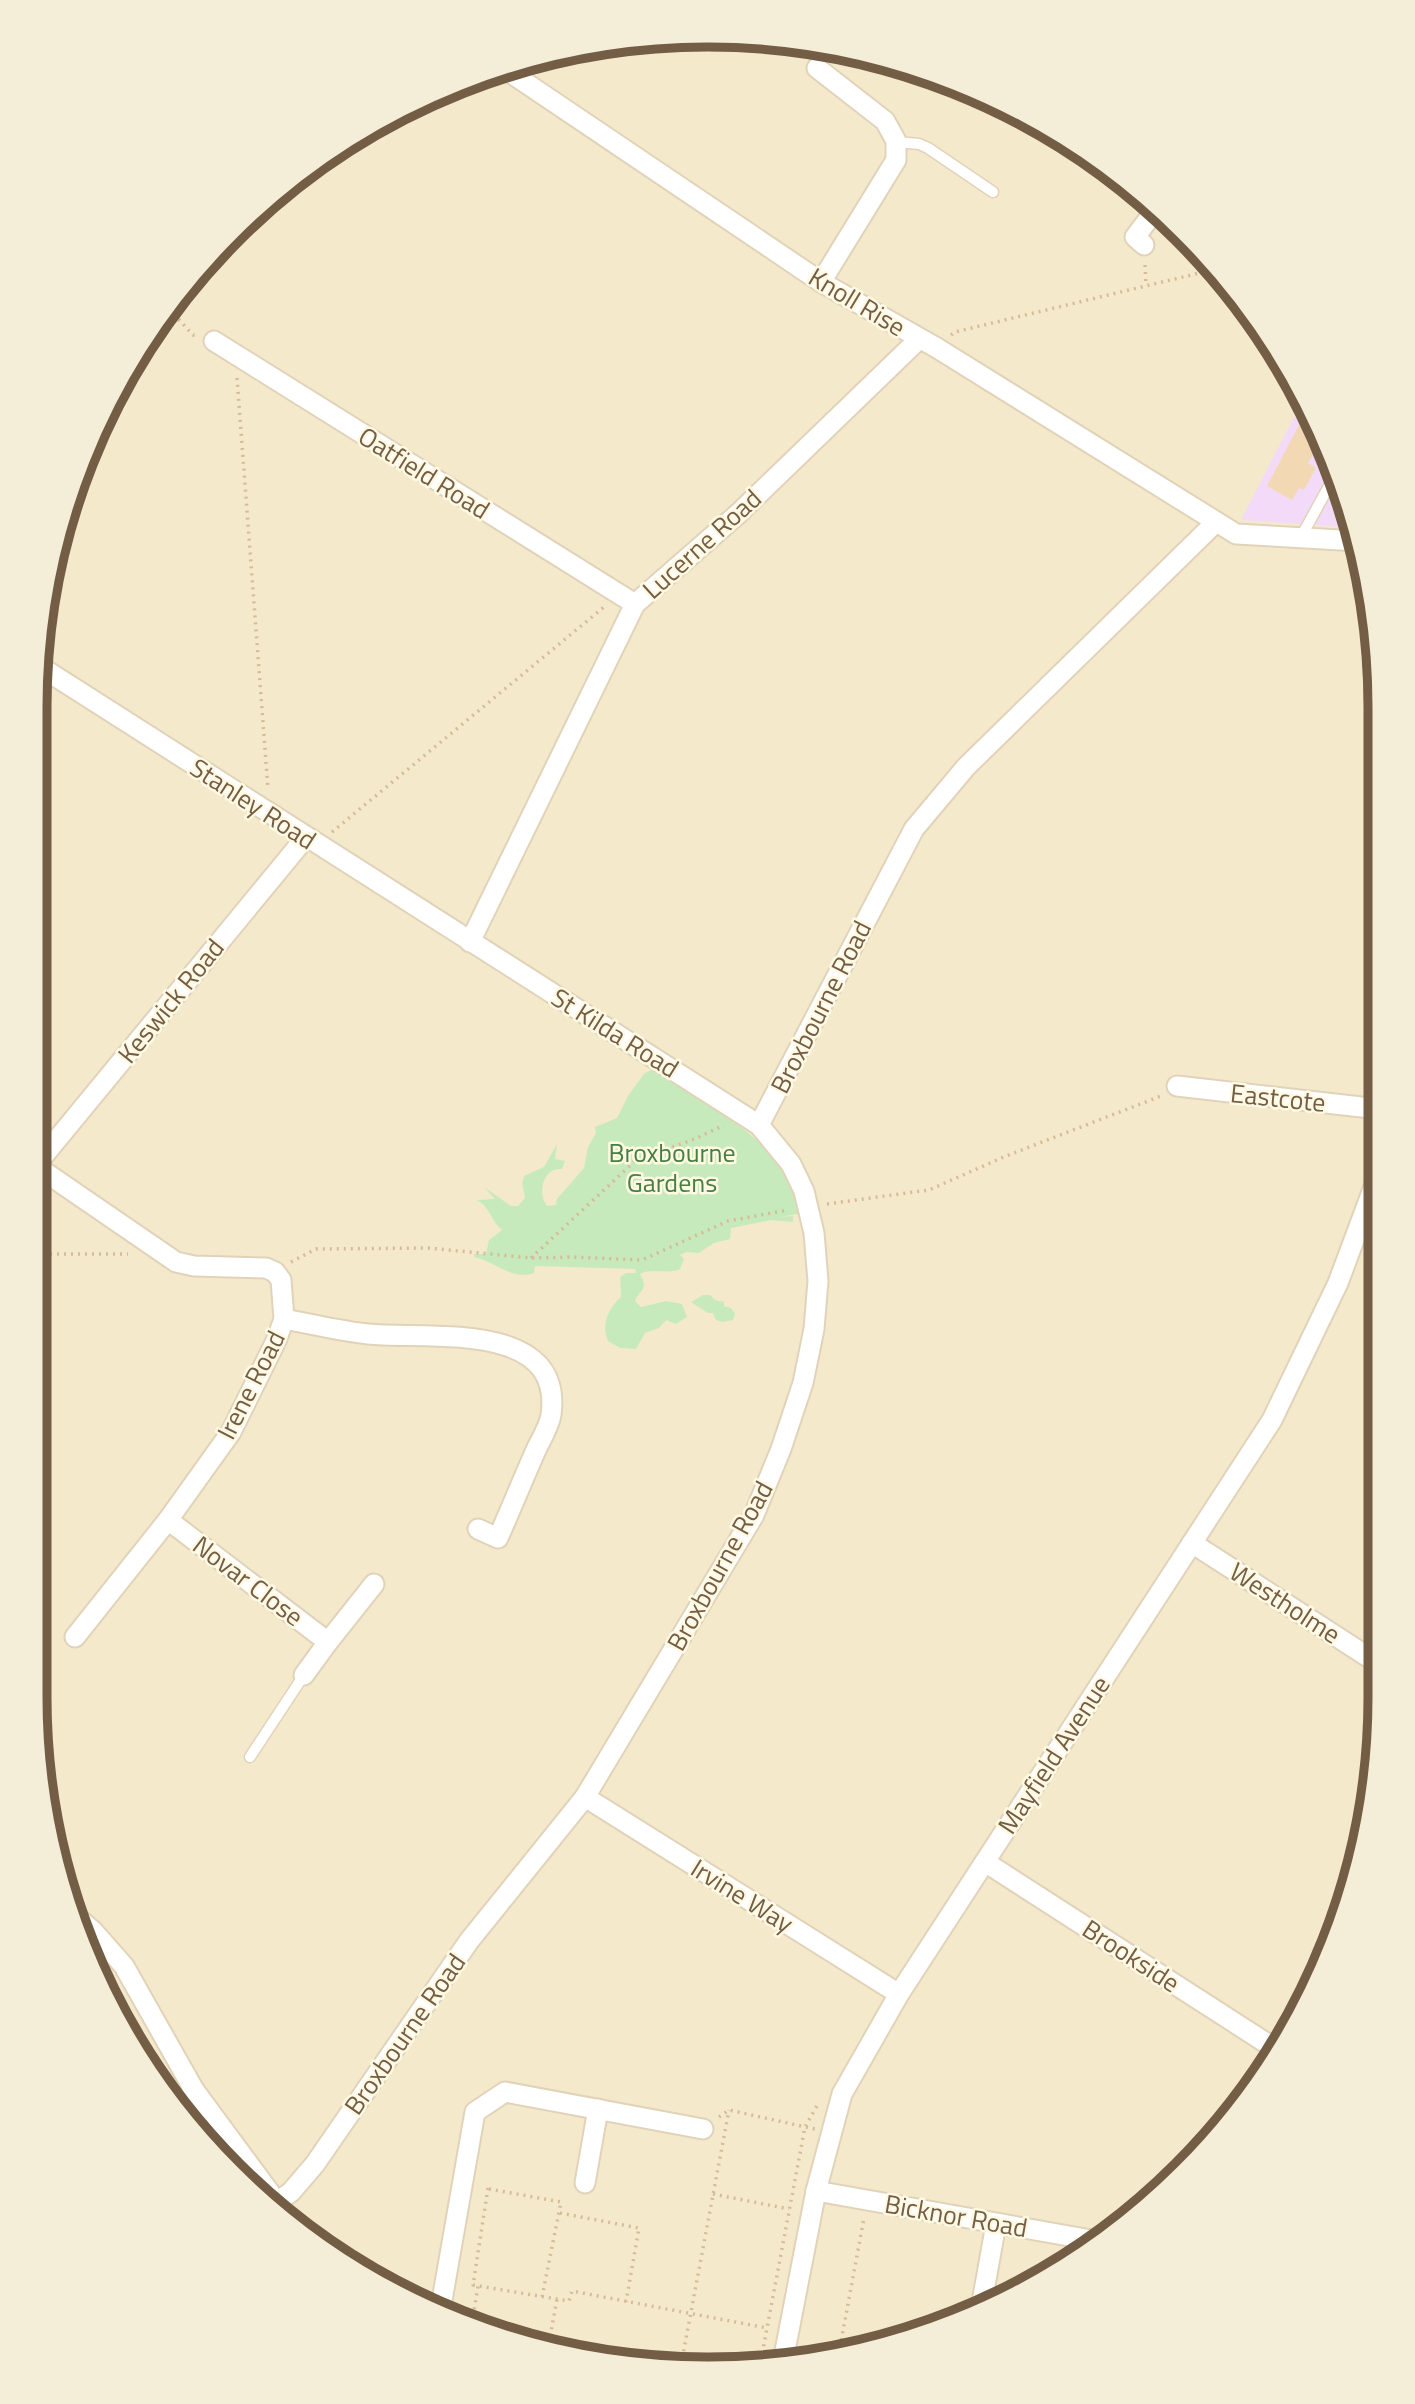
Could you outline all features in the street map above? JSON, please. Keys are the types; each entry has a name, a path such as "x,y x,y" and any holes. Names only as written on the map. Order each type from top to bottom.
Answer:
{"street":[{"path":"817,68 885,121 897,142 896,160 821,282"},
{"name":"Knoll Rise","path":"516,76 821,282 928,344 1215,523 1236,534 1346,540"},
{"path":"1144,245 1135,237 1150,218"},
{"name":"Oatfield Road","path":"214,341 627,599"},
{"name":"Lucerne Road","path":"470,942 627,599 739,513 928,344"},
{"name":"Broxbourne Road","path":"280,2200 291,2192 315,2164 468,1941 585,1797 754,1515 781,1449 803,1383 814,1329 818,1281 809,1206 791,1164 759,1125 914,829 966,767 1215,523"},
{"name":"Stanley Road","path":"49,672 470,942"},
{"name":"Keswick Road","path":"47,1153 311,841"},
{"name":"St Kilda Road","path":"470,942 759,1125"},
{"name":"Eastcote","path":"1177,1086 1368,1108"},
{"path":"47,1174 176,1262 194,1266 266,1268 275,1272"},
{"name":"Mayfield Avenue","path":"785,2352 816,2191 842,2094 899,1994 1272,1420 1338,1283 1368,1200"},
{"name":"Irene Road","path":"75,1637 168,1520 231,1432 284,1319 281,1280 275,1272"},
{"path":"284,1319 369,1334 464,1337 496,1342 522,1352 545,1371 551,1394 551,1418 498,1538 478,1529"},
{"name":"Novar Close","path":"168,1520 328,1642"},
{"name":"Westholme","path":"1192,1543 1368,1657"},
{"name":"Novar Close","path":"304,1675 374,1584"},
{"name":"Irvine Way","path":"585,1797 899,1994"},
{"name":"Brookside","path":"985,1863 1268,2044"},
{"path":"90,1928 124,1966 194,2090 262,2184"},
{"path":"186,2100 194,2090"},
{"path":"442,2300 475,2112 505,2092 703,2129"},
{"path":"584,2182 598,2109"},
{"name":"Bicknor Road","path":"816,2191 1081,2240"},
{"path":"983,2296 996,2224"}],"lane":[{"path":"897,142 919,144 928,148 993,192"},
{"path":"1300,538 1329,486"},
{"path":"250,1757 304,1675"}],"path":[{"path":"928,344 955,332 1204,272"},
{"path":"176,317 193,335 214,341"},
{"path":"236,355 270,815"},
{"path":"311,841 627,599"},
{"path":"275,1272 298,1257 316,1250 428,1248 531,1258 642,1260 729,1221 809,1206 929,1190 1006,1156 1158,1098 1177,1086"},
{"path":"531,1258 635,1161 697,1139 724,1125"},
{"path":"47,1254 162,1254"},
{"path":"703,2129 729,2110 832,2132"},
{"path":"683,2356 729,2110"},
{"path":"762,2354 805,2127"},
{"path":"479,2186 561,2202 542,2297"},
{"path":"488,2189 473,2284 569,2301 572,2291 767,2328"},
{"path":"713,2194 789,2209"},
{"path":"841,2343 867,2200"},
{"path":"559,2213 639,2228 626,2302"},
{"path":"474,2313 478,2286"},
{"path":"550,2337 557,2299"}],"shaded area":[{"path":"708,47 794,53 836,60 920,82 1000,115 1038,136 1109,184 1143,211 1204,272 1256,341 1300,415 1333,495 1355,579 1362,621 1368,708 1366,1740 1355,1825 1333,1909 1300,1989 1279,2027 1231,2098 1204,2132 1143,2193 1074,2245 1000,2289 920,2322 836,2344 794,2351 708,2357 621,2351 579,2344 495,2322 415,2289 377,2268 306,2220 272,2193 211,2132 159,2063 136,2027 115,1989 98,1949 82,1909 60,1825 49,1740 49,664 60,579 82,495 115,415 136,377 184,306 211,272 272,211 306,184 377,136 415,115 495,82 537,70 621,53 664,49"},
{"path":"1294,417 1303,422 1333,495 1342,527 1241,520"}],"green space":[{"name":"Broxbourne Gardens","path":"673,1063 684,1065 693,1072 733,1121 766,1147 779,1162 802,1213 780,1217 793,1216 793,1222 771,1220 731,1228 730,1239 714,1243 699,1253 686,1252 680,1255 684,1259 680,1269 640,1274 644,1286 635,1301 641,1307 666,1301 682,1304 687,1317 676,1324 666,1320 659,1328 645,1333 636,1349 620,1348 608,1341 606,1323 609,1312 621,1297 620,1277 626,1273 636,1273 635,1269 535,1266 534,1273 526,1275 511,1273 474,1257 474,1254 486,1254 489,1240 502,1230 485,1206 477,1200 495,1199 484,1187 511,1206 518,1206 525,1198 522,1183 524,1176 544,1167 557,1144 555,1159 565,1161 562,1169 555,1169 546,1176 542,1188 547,1206 556,1205 557,1199 584,1168 588,1147 596,1133 595,1127 617,1118 628,1096 644,1074"},
{"path":"703,1295 710,1295 715,1300 724,1302 724,1306 731,1308 735,1314 733,1320 716,1320 713,1313 708,1313 691,1302"}],"building":[{"path":"1301,421 1303,422 1315,451 1308,463 1316,468 1304,490 1299,488 1292,500 1267,486"}]}
